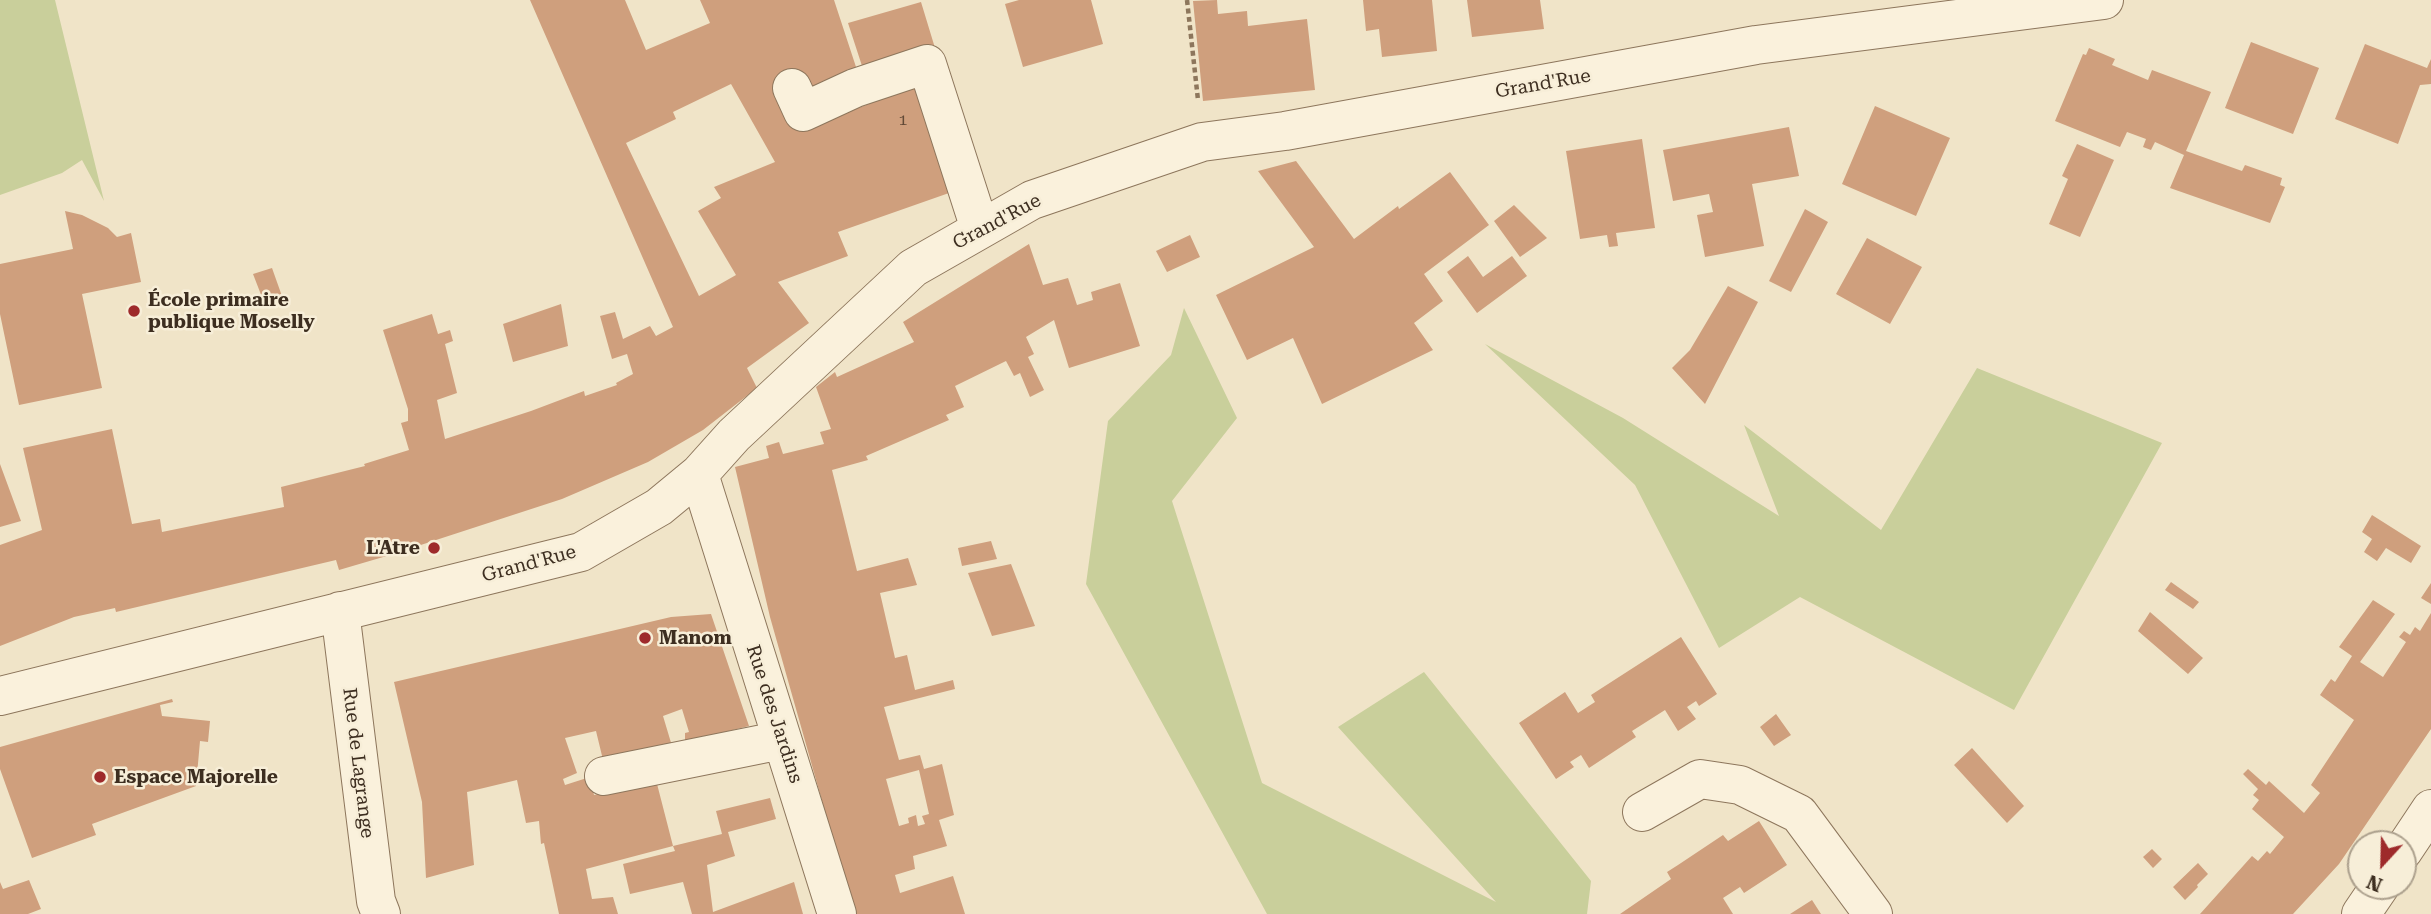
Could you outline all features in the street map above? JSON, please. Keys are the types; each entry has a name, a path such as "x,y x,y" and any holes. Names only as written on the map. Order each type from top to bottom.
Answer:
{"street":[{"name":"Grand'Rue","path":"0,696 581,552 659,507 699,474 734,435 913,268 1032,200 1202,142 1285,131 1756,45 2104,0"},
{"path":"792,88 803,112 855,88 927,64 980,229"},
{"name":"Rue des Jardins","path":"699,474 838,914"},
{"name":"Rue de Lagrange","path":"340,611 370,910"},
{"path":"604,776 782,740"},
{"path":"1642,812 1700,779 1740,785 1799,814 1873,914"},
{"path":"2417,830 2431,809"}],"path":[{"path":"1187,0 1202,142"}],"green space":[{"path":"0,0 55,0 104,201 82,160 62,173 0,195"},
{"path":"1184,308 1237,418 1172,501 1262,783 1496,902 1338,727 1424,672 1591,881 1587,914 1267,914 1086,584 1108,421 1171,355"},
{"path":"1485,344 1623,418 1779,516 1744,425 1881,530 1977,368 2162,443 2014,710 1800,597 1719,648 1635,485"}],"building":[{"path":"530,0 625,0 646,50 710,23 700,0 834,0 857,70 788,106 798,131 916,86 949,193 838,232 848,256 778,282 809,323 747,368 757,388 703,430 648,462 562,499 390,555 339,570 336,560 116,612 115,608 74,617 0,646 0,545 42,530 23,448 112,429 132,524 160,519 162,532 284,507 281,487 365,466 364,464 409,450 401,423 408,421 408,409 383,330 432,314 438,334 450,330 453,341 445,344 457,393 437,400 445,439 584,391 585,396 617,385 616,383 633,374 627,354 612,359 600,316 615,312 623,339 650,326 656,336 673,327","holes":["731,84 775,162 714,187 721,198 698,211 736,275 699,296 626,143 676,119 673,112"]},
{"path":"1019,0 1091,0 1103,44 1023,67 1005,4"},
{"path":"1217,0 1218,14 1247,11 1248,26 1307,19 1315,90 1203,101 1193,1"},
{"path":"1363,0 1432,0 1437,51 1382,57 1379,29 1366,31"},
{"path":"1467,0 1540,0 1544,29 1472,37"},
{"path":"921,2 935,48 863,69 848,23"},
{"path":"2251,42 2319,68 2293,134 2225,108"},
{"path":"2365,44 2427,68 2431,59 2431,84 2420,85 2398,144 2335,119"},
{"path":"2089,48 2115,59 2112,65 2148,80 2152,70 2211,92 2186,151 2242,171 2245,165 2282,178 2280,185 2285,187 2270,223 2170,188 2184,155 2155,142 2151,150 2143,147 2146,139 2127,132 2120,147 2055,121 2083,54 2086,55"},
{"path":"1875,106 1950,138 1916,216 1842,184"},
{"path":"1789,127 1799,176 1752,184 1764,246 1705,257 1697,215 1713,212 1709,194 1673,201 1663,150"},
{"path":"1642,139 1655,228 1616,233 1618,246 1609,247 1607,235 1580,239 1566,151"},
{"path":"2077,144 2114,160 2080,237 2049,224 2068,179 2062,176"},
{"path":"1296,161 1354,239 1450,172 1489,225 1424,274 1443,301 1414,323 1433,350 1322,404 1293,338 1247,360 1216,295 1314,247 1258,171"},
{"path":"1514,205 1547,238 1520,257 1494,221"},
{"path":"1805,209 1828,222 1791,292 1769,281"},
{"path":"65,211 82,215 108,228 117,237 131,233 141,282 82,294 102,388 19,405 0,314 0,264 73,249"},
{"path":"1190,235 1200,257 1167,272 1156,251"},
{"path":"1867,238 1922,267 1890,324 1836,294"},
{"path":"1029,244 1043,285 1068,278 1077,305 1093,300 1091,292 1120,283 1140,346 1069,368 1054,320 1026,337 1034,354 1028,357 1044,390 1030,397 1020,373 1014,376 1006,361 955,386 964,407 946,415 949,420 866,456 868,460 832,470 857,571 908,558 917,585 880,593 895,658 907,655 915,690 953,680 955,689 884,707 899,760 920,755 924,769 942,764 954,815 939,820 947,846 913,856 915,869 895,875 900,893 953,876 965,914 854,914 770,617 735,467 769,458 766,446 779,442 783,454 824,444 820,432 831,429 816,387 835,372 837,377 914,342 903,322","holes":["919,770 929,814 922,816 925,824 918,826 916,815 908,818 909,823 899,826 886,779"]},
{"path":"1468,256 1483,277 1512,256 1527,276 1477,313 1447,272"},
{"path":"272,268 283,299 265,305 253,274"},
{"path":"1728,286 1758,302 1705,404 1672,368 1690,350"},
{"path":"561,304 568,346 513,362 503,324"},
{"path":"0,464 21,521 0,527"},
{"path":"2372,515 2421,546 2411,563 2386,548 2377,561 2364,552 2372,539 2362,532"},
{"path":"991,541 997,559 962,566 958,548"},
{"path":"1011,564 1035,626 992,636 968,573"},
{"path":"2171,582 2199,602 2193,609 2165,590"},
{"path":"2431,583 2431,604 2421,598"},
{"path":"2373,600 2395,614 2360,662 2383,677 2406,642 2399,637 2404,631 2410,635 2415,627 2420,631 2431,613 2431,729 2362,830 2347,830 2347,852 2339,864 2293,914 2200,914 2252,856 2258,861 2267,851 2270,854 2284,837 2252,809 2259,800 2253,795 2258,789 2243,774 2248,769 2266,785 2269,781 2304,813 2320,793 2311,785 2354,720 2320,695 2331,679 2335,682 2352,656 2339,647"},
{"path":"2150,612 2203,658 2188,674 2138,631"},
{"path":"711,614 749,726 685,742 685,733 689,732 682,709 663,716 672,746 604,764 596,731 565,738 577,773 563,779 565,785 590,777 594,795 656,780 673,846 586,869 592,899 613,897 618,914 559,914 544,843 541,844 539,821 526,823 517,780 467,792 474,865 426,878 422,802 394,682 671,617"},
{"path":"1681,637 1717,694 1699,706 1696,701 1687,707 1696,719 1678,731 1665,710 1632,731 1636,737 1589,768 1581,755 1570,762 1574,767 1556,779 1519,723 1565,692 1578,713 1595,702 1591,695"},
{"name":"Espace Majorelle","path":"172,699 173,702 160,705 162,716 210,721 208,742 200,741 196,786 92,824 96,835 32,858 0,769 0,747"},
{"path":"1776,714 1791,735 1774,746 1760,727"},
{"path":"1972,748 2024,806 2007,823 1954,765"},
{"path":"770,798 776,819 728,832 735,856 707,865 713,912 794,882 803,914 692,914 683,882 630,894 623,864 675,851 673,846 722,834 716,811"},
{"path":"1759,821 1787,865 1744,893 1740,887 1723,898 1733,914 1620,914 1671,879 1667,872 1723,835 1728,841"},
{"path":"2152,849 2162,859 2153,868 2143,857"},
{"path":"2198,863 2208,874 2185,900 2173,887"},
{"path":"29,880 41,909 28,914 0,914 0,882 3,889"},
{"path":"1812,900 1821,914 1790,914"}],"place":[{"name":"École primaire publique Moselly","path":"134,311"},
{"name":"L'Atre","path":"434,548"},
{"name":"Manom","path":"645,638"},
{"name":"Espace Majorelle","path":"100,777"}]}
